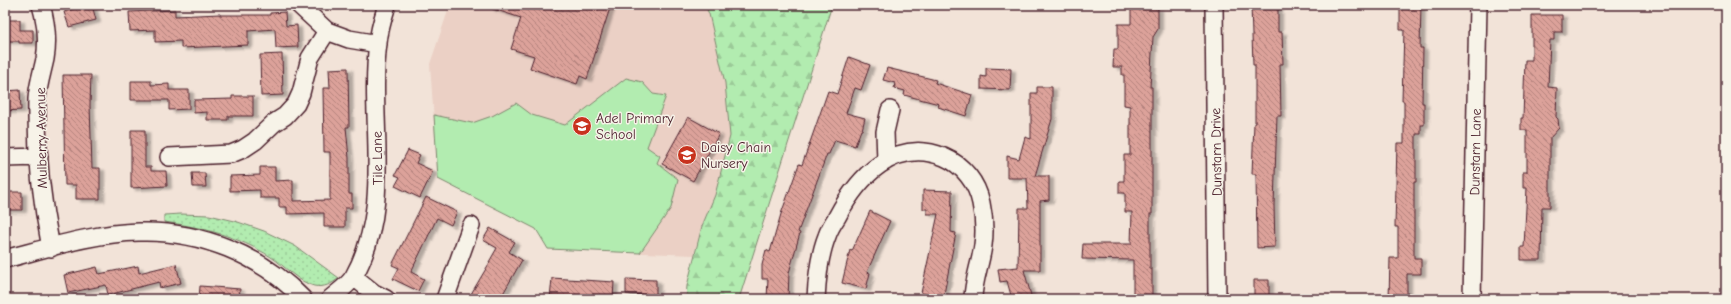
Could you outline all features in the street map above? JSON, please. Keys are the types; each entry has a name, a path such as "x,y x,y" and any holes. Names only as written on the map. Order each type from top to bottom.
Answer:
{"street":[{"name":"Mulberry Avenue","path":"41,5 44,14 46,38 45,57 39,80 39,157 44,211 51,248"},
{"path":"299,5 326,31 349,39 378,44"},
{"name":"Tile Lane","path":"330,299 343,289 354,277 368,243 377,202 376,89 378,44 387,5"},
{"name":"Dunstarn Drive","path":"1214,5 1217,299"},
{"name":"Dunstarn Lane","path":"1472,299 1478,5"},
{"path":"169,157 231,154 243,149 255,141 274,123 285,116 296,104 301,94 310,58 326,31"},
{"path":"886,161 885,132 890,110"},
{"path":"816,299 818,275 827,236 845,202 862,178 877,165 897,156 915,152 934,153 948,159 964,170 975,186 981,202 984,222 983,245 973,299"},
{"path":"5,158 39,157"},
{"path":"445,299 471,226"},
{"path":"5,259 89,239 138,232 160,232 209,241 263,265 288,283 303,299"},
{"path":"354,277 374,293 386,299"}],"shaded area":[{"name":"Adel Primary School","path":"450,5 705,5 709,14 725,83 730,136 715,195 702,226 694,255 548,249 536,229 438,179 430,64"}],"green space":[{"path":"705,5 832,5 739,299 686,299 687,286 702,226 715,195 730,136 725,83 709,14"},
{"path":"626,78 642,82 653,94 666,96 647,147 660,156 657,163 678,179 671,208 640,253 548,249 536,229 438,179 434,115 472,123 492,116 516,103 532,115 565,125"},
{"path":"164,215 209,215 235,221 264,231 295,246 339,278 328,285 314,286 302,281 271,257 246,243 205,230 164,222"}],"building":[{"path":"73,5 92,5 96,20 69,27 64,12 74,9"},
{"path":"490,5 611,5 587,79 580,76 577,84 530,68 534,56 511,49 521,18 490,8"},
{"path":"1251,5 1278,5 1278,32 1282,32 1283,64 1280,64 1281,116 1277,116 1274,205 1275,247 1257,248 1256,174 1252,174 1255,123 1255,65 1253,65"},
{"path":"1400,5 1421,5 1420,48 1423,48 1422,103 1424,103 1424,125 1421,125 1421,134 1416,134 1416,182 1414,182 1414,258 1421,258 1421,274 1407,274 1407,299 1389,299 1390,258 1398,258 1398,227 1395,227 1397,143 1404,143 1404,101 1402,101 1404,30 1400,30"},
{"path":"1131,8 1158,8 1158,29 1153,37 1150,87 1152,87 1152,214 1150,214 1150,269 1152,269 1152,296 1133,296 1133,260 1082,259 1083,244 1131,244 1132,212 1125,212 1125,193 1119,193 1119,181 1124,181 1124,155 1130,155 1130,106 1124,105 1124,75 1122,75 1122,67 1113,67 1114,49 1118,49 1118,24 1131,24"},
{"path":"175,10 175,16 220,14 270,15 270,13 285,12 286,26 297,25 298,47 276,48 275,29 248,31 248,45 181,48 181,41 155,42 155,30 130,31 129,12"},
{"path":"1532,15 1562,15 1562,32 1554,32 1554,40 1550,40 1548,87 1557,88 1556,117 1558,119 1559,128 1550,138 1550,207 1542,207 1541,260 1521,260 1521,247 1524,247 1527,188 1523,188 1523,172 1527,172 1527,130 1521,130 1521,118 1523,118 1525,60 1532,60"},
{"path":"5,20 20,20 20,30 33,30 33,43 5,41"},
{"path":"282,54 283,95 261,96 260,55"},
{"path":"849,57 870,65 861,90 855,88 846,113 865,118 862,130 855,146 835,140 829,154 827,154 798,232 800,233 789,273 788,299 767,299 768,279 762,279 762,265 766,250 770,252 781,214 799,164 802,165 828,91 837,94"},
{"path":"348,68 349,127 346,127 349,158 349,194 352,194 352,208 345,208 345,227 324,227 324,213 287,214 287,207 279,207 279,198 260,198 260,190 230,191 230,176 260,175 260,167 275,167 275,181 293,180 293,201 330,200 330,152 324,152 323,88 330,88 329,69"},
{"path":"887,68 936,80 935,83 972,95 966,116 938,107 939,104 904,95 905,91 894,88 895,83 883,80"},
{"path":"986,68 1011,69 1010,90 981,89 981,76 986,77"},
{"path":"63,75 91,75 90,105 92,168 100,168 100,199 76,199 76,185 65,185"},
{"path":"131,81 151,81 151,85 169,84 169,90 189,90 189,109 169,110 169,100 131,100"},
{"path":"1037,87 1052,87 1052,119 1035,176 1049,176 1049,200 1040,201 1040,270 1024,270 1032,299 1012,299 1007,281 1000,282 998,269 1018,267 1019,208 1028,208 1027,178 1007,178 1007,156 1019,159 1025,137 1031,139 1031,93 1037,93"},
{"path":"20,90 21,110 5,111 5,91"},
{"path":"232,96 253,96 253,116 228,116 228,120 207,120 207,112 194,113 194,100 232,99"},
{"name":"Daisy Chain Nursery","path":"688,117 719,134 693,181 662,164"},
{"path":"131,130 145,130 145,167 151,167 151,171 166,171 167,186 131,188"},
{"path":"408,150 420,155 416,163 433,171 420,198 395,186 400,177 395,175"},
{"path":"192,173 205,173 206,187 193,187"},
{"path":"923,190 952,191 951,232 956,233 943,299 925,299 926,294 921,293 938,214 927,214 927,209 923,209"},
{"path":"5,192 22,192 22,210 5,210"},
{"path":"426,197 457,212 451,225 437,218 411,272 424,279 418,291 393,279 399,268 392,265"},
{"path":"870,211 890,221 867,272 870,273 866,289 842,283 850,250 852,251"},
{"path":"490,228 515,242 509,252 522,260 500,299 468,299 497,248 483,240"},
{"path":"176,264 181,283 160,288 159,282 108,295 106,285 68,293 64,275 97,267 99,274 138,266 139,273"},
{"path":"552,278 614,282 613,299 550,299"},
{"path":"626,279 656,280 656,295 626,294"},
{"path":"1254,280 1269,280 1269,299 1254,299"},
{"path":"200,286 240,289 239,299 199,299"}],"place":[{"name":"Adel Primary School","path":"582,126"},
{"name":"Daisy Chain Nursery","path":"687,155"}]}
